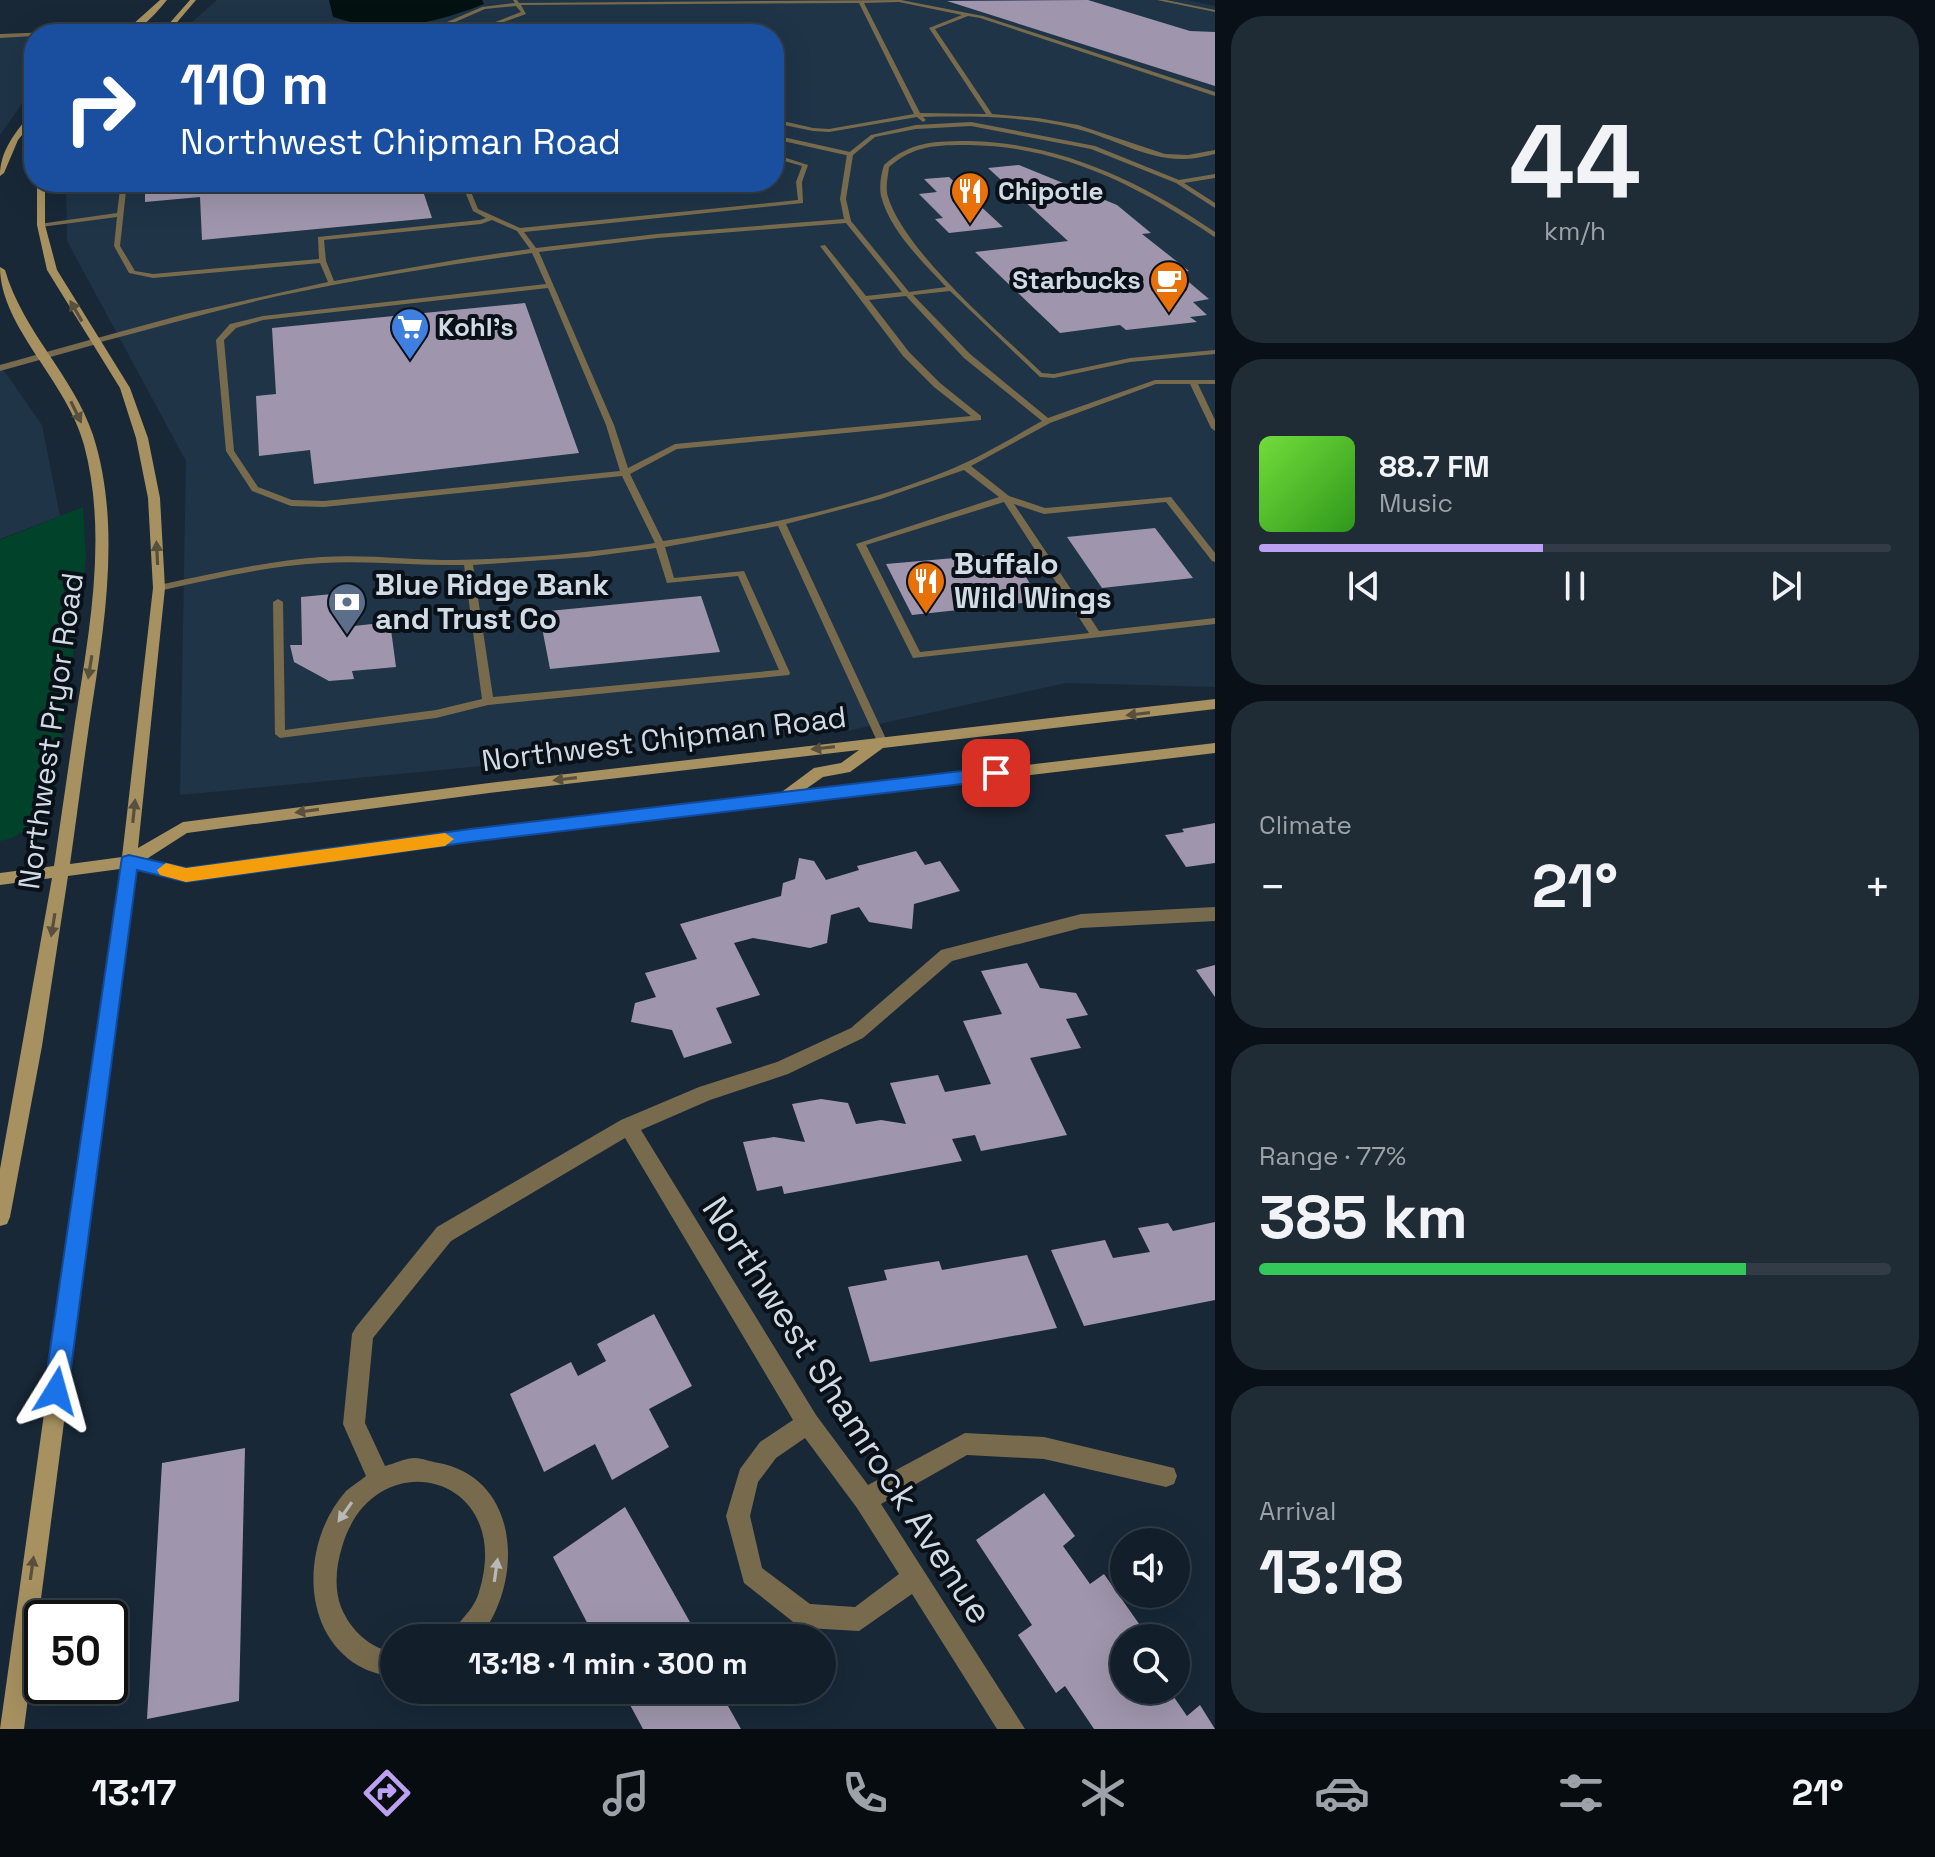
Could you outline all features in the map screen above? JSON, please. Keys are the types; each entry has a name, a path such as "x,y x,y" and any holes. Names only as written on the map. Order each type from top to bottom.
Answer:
{"main road":[{"path":"137,24 164,0"},
{"path":"171,24 193,0"},
{"path":"0,173 14,140 24,128"},
{"path":"11,1729 129,862 159,588 154,498 142,438 125,388 93,342 52,270 41,225 41,192"},
{"name":"Northwest Pryor Road","path":"0,270 20,319 78,412 95,467 103,533 100,598 61,871 26,1092 0,1217"},
{"name":"Northwest Chipman Road","path":"129,862 183,828 475,789 1215,704"},
{"path":"780,799 819,772 845,768 882,741"},
{"name":"Northwest Chipman Road","path":"0,879 129,862 186,875 470,836 1215,748"}],"street":[{"path":"0,36 24,35"},
{"path":"784,139 850,154"},
{"path":"0,368 93,342"},
{"path":"379,1479 354,1424 363,1334 444,1234 628,1126 706,1093 782,1068 857,1033 947,955 1081,921 1215,914"},
{"name":"Northwest Shamrock Avenue","path":"628,1126 808,1423 865,1500 1012,1729"},
{"path":"808,1423 768,1450 748,1477 738,1516 752,1575 806,1616 859,1619 914,1578"},
{"path":"865,1500 965,1444 1044,1448 1166,1476"},
{"path":"380,1661 366,1657 344,1639 330,1613 323,1582 326,1551 337,1522 356,1497 379,1479 407,1469 435,1469 461,1481 481,1501 494,1529 498,1562 491,1595 476,1624"}],"lane":[{"path":"447,24 484,8 516,2 899,0 969,15 1215,94"},
{"path":"1159,0 1215,11"},
{"path":"861,1 918,115 928,126"},
{"path":"494,24 524,13 516,2"},
{"path":"969,15 932,28 990,115"},
{"path":"784,123 836,131 863,123 918,115 990,115 1082,128 1176,157 1215,152"},
{"path":"1047,421 967,356 908,294 848,221 843,199 850,154 873,136 916,127 971,124 1093,147 1179,182 1215,206"},
{"path":"916,127 935,144"},
{"path":"1215,235 1150,195 1072,158 1011,144 935,144 906,150 886,166 885,199 901,228 951,289 1040,375 1054,376 1130,360 1215,352"},
{"path":"468,192 475,210 519,230 801,202 799,182 805,165 784,159"},
{"path":"1179,182 1215,176"},
{"path":"122,192 117,246 133,273 153,276 323,261"},
{"path":"41,225 119,215"},
{"path":"332,284 323,261 320,238 481,222 491,218"},
{"path":"93,342 148,325 332,284 535,251 650,235 848,221"},
{"path":"278,602 280,734 436,714 488,701 785,673 741,573 670,581 660,544 625,473 610,425 535,251 519,230"},
{"path":"550,286 263,318 233,326 220,340 230,451 255,489 291,503 324,504 625,473 675,447 978,418 937,385 906,354 823,246"},
{"path":"862,299 951,289"},
{"path":"159,588 267,566 343,559 468,562 561,556 660,544 781,522 936,479 1047,421 1155,382 1215,382"},
{"path":"1193,383 1215,428"},
{"path":"964,465 1006,498 1096,635"},
{"path":"1215,559 1168,499 1044,511 1006,498 861,544 917,656 1215,621"},
{"path":"781,522 882,741"},
{"path":"468,562 488,701"}],"shaded area":[{"path":"217,0 1188,0 1215,6 1215,687 1066,683 847,731 180,795 186,461 67,241 66,192 784,192 784,24 189,24"},
{"path":"329,0 482,0 484,4 447,17 410,24 366,24 333,17"},
{"path":"24,36 24,101 0,135 0,37"},
{"path":"0,365 42,425 60,516 0,539"}],"green space":[{"path":"83,507 86,558 53,804 22,832 0,841 0,540"}],"building":[{"path":"1088,0 1190,31 1215,32 1215,86 947,1"},
{"path":"1019,165 1117,205 1151,233 1142,234 1189,271 1178,273 1209,299 1193,302 1207,315 1190,317 1197,322 1126,330 1120,325 1060,333 975,252 1068,241 988,168"},
{"path":"949,177 1003,227 949,233 935,219 943,218 919,194 937,192 924,179"},
{"path":"145,192 423,192 432,218 202,240 200,197 145,202"},
{"name":"Kohl's","path":"525,303 579,453 314,484 310,450 259,456 256,396 276,394 272,328"},
{"path":"1155,528 1193,578 1102,588 1067,537"},
{"path":"1012,553 1040,601 912,615 886,564"},
{"name":"Blue Ridge Bank and Trust Co","path":"343,593 345,627 390,622 396,667 352,671 354,679 329,681 294,662 290,645 302,645 301,597"},
{"path":"701,596 720,652 550,669 539,612"},
{"path":"1215,823 1215,863 1186,867 1165,835"},
{"path":"916,851 925,865 940,861 960,891 914,904 912,929 869,922 859,907 831,915 827,943 810,948 753,938 734,943 760,995 716,1008 732,1043 684,1058 672,1030 631,1022 635,1003 656,997 645,973 697,959 680,924 781,896 783,883 795,879 799,858 814,861 826,880 859,870 857,866"},
{"path":"1027,963 1040,988 1076,993 1088,1015 1066,1019 1081,1048 1030,1058 1067,1135 981,1151 975,1135 952,1139 962,1161 784,1194 782,1186 757,1191 743,1142 774,1137 805,1142 792,1104 821,1099 848,1103 856,1124 881,1120 906,1124 890,1083 938,1075 945,1092 991,1084 963,1021 1002,1014 981,971"},
{"path":"1215,965 1215,997 1196,970"},
{"path":"1215,1222 1215,1300 1084,1326 1051,1250 1105,1240 1113,1258 1150,1252 1138,1228 1168,1223 1173,1231"},
{"path":"1027,1255 1057,1328 870,1362 848,1287 887,1280 884,1270 939,1261 942,1270"},
{"path":"654,1314 692,1386 649,1409 669,1447 612,1480 595,1444 544,1472 510,1394 571,1362 578,1376 606,1361 597,1344"},
{"path":"245,1448 239,1701 147,1719 162,1463"},
{"path":"1044,1493 1075,1536 1063,1546 1090,1584 1104,1574 1110,1583 1110,1608 1128,1608 1139,1624 1110,1624 1110,1704 1179,1704 1187,1716 1200,1705 1215,1729 1094,1729 1065,1686 1056,1693 1018,1635 1032,1625 976,1540"},
{"path":"625,1507 691,1624 588,1624 553,1557"},
{"path":"630,1704 727,1704 741,1729 643,1729"}],"slow traffic":[{"path":"166,870 186,875 445,839"}],"place":[{"name":"Chipotle","path":"970,225"},
{"name":"Starbucks","path":"1169,314"},
{"name":"Kohl's","path":"410,361"},
{"name":"Buffalo Wild Wings","path":"926,615"},
{"name":"Blue Ridge Bank and Trust Co","path":"347,636"}],"route":[{"path":"56,1391 129,862 186,875 470,836 996,773"}]}
